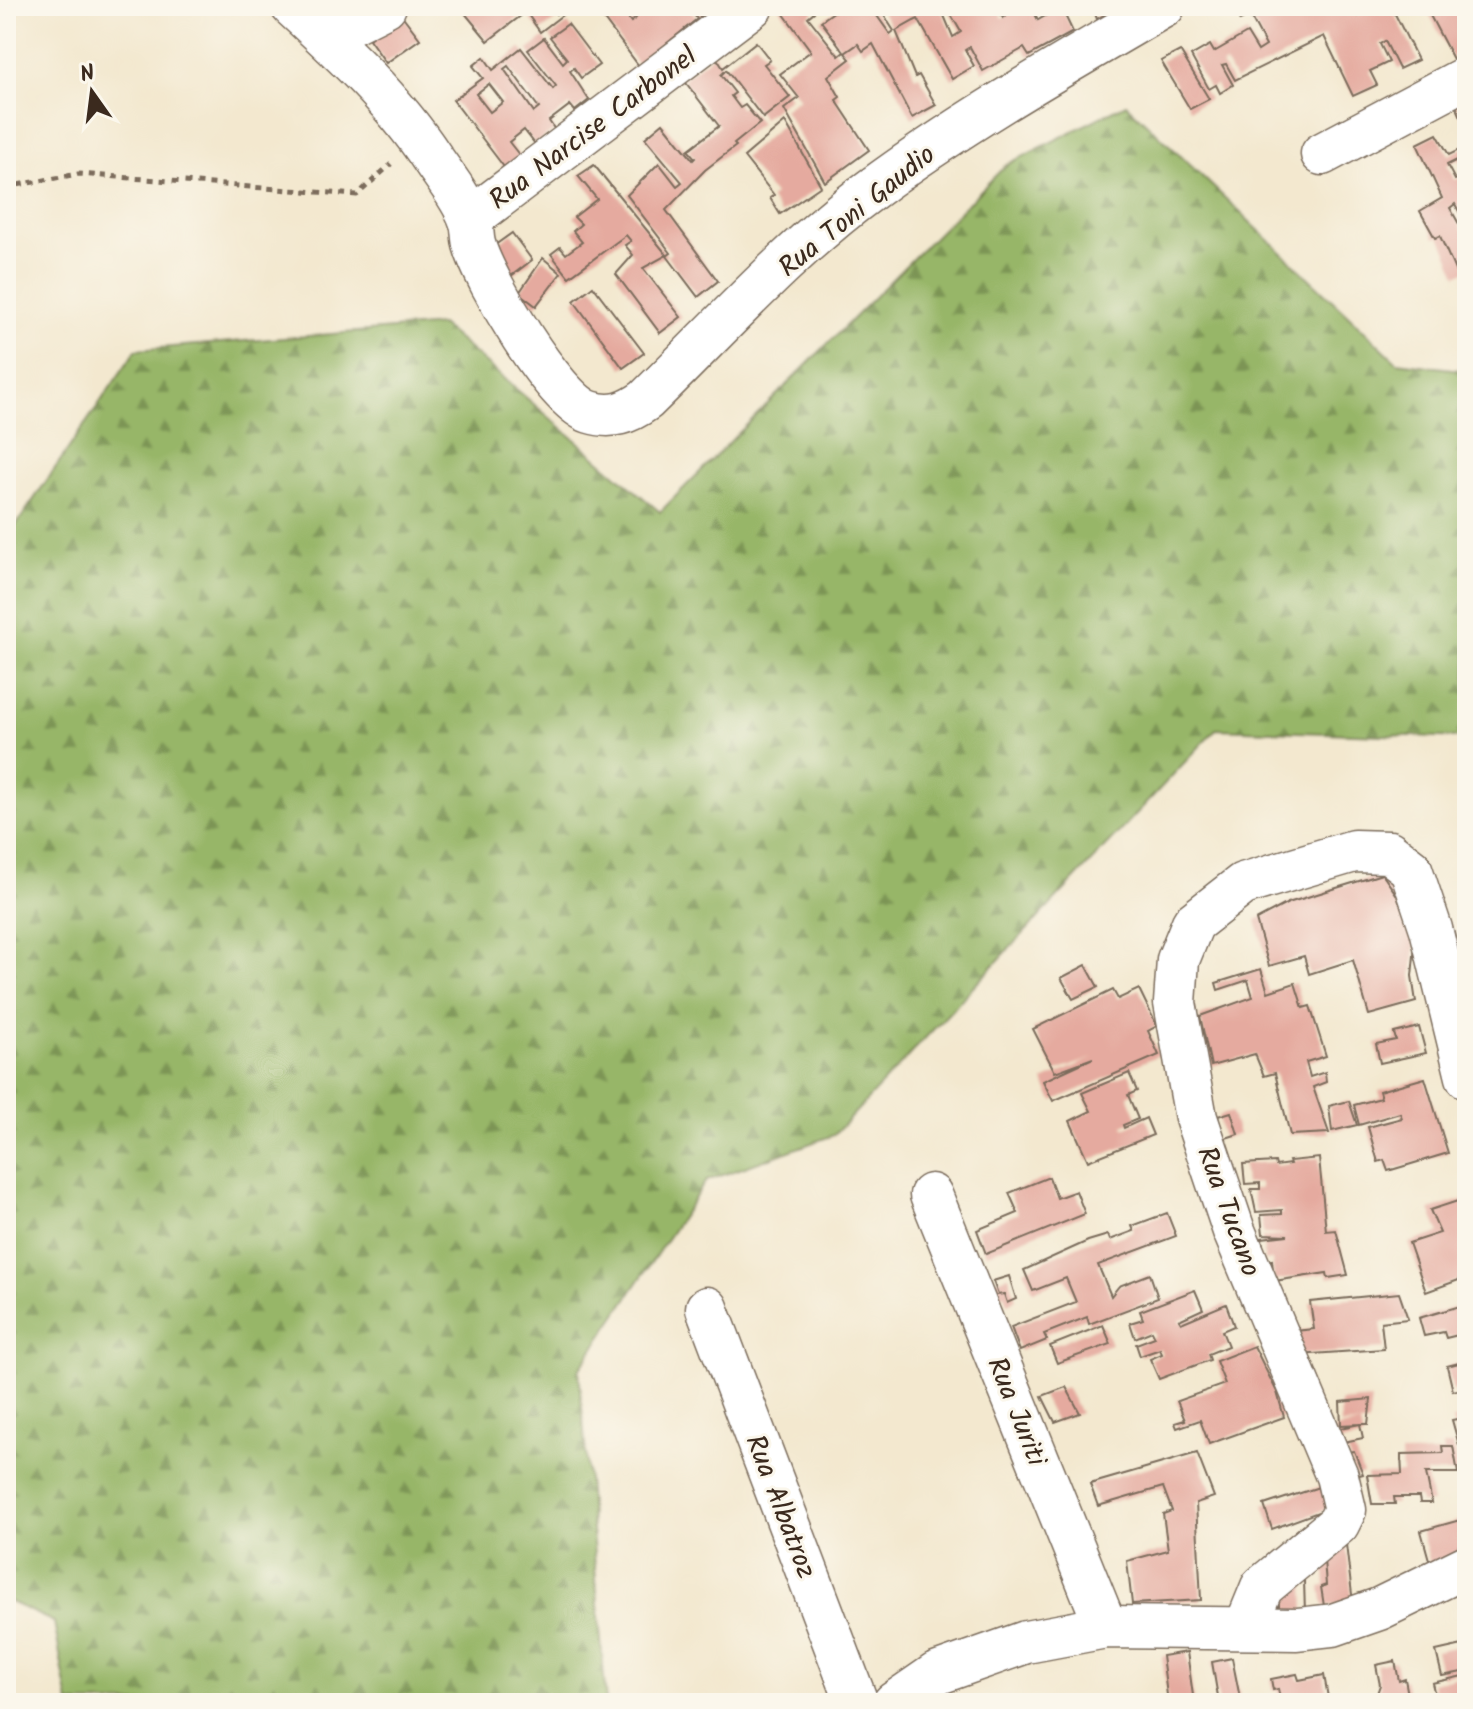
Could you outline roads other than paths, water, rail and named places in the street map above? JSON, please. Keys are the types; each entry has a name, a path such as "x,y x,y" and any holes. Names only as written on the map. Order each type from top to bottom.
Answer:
{"street":[{"path":"292,6 376,86 418,139 470,219"},
{"path":"325,36 385,6"},
{"name":"Rua Narcise Carbonel","path":"470,219 752,6"},
{"name":"Rua Toni Gaudio","path":"470,219 475,245 491,281 509,315 553,382 579,407 611,416 630,411 646,400 807,243 870,190 944,139 1164,6"},
{"path":"1322,154 1467,77"},
{"name":"Rua Tucano","path":"1246,1626 1262,1587 1338,1524 1345,1510 1337,1476 1234,1231 1196,1118 1175,1003 1178,960 1193,923 1243,884 1354,851 1389,852 1411,869 1431,929 1467,1077"},
{"name":"Rua Juriti","path":"931,1195 1106,1627"},
{"name":"Rua Albatroz","path":"707,1308 857,1703"},
{"path":"894,1703 936,1674 1026,1642 1106,1627 1246,1626 1297,1629 1333,1625 1379,1609 1467,1566"}]}
